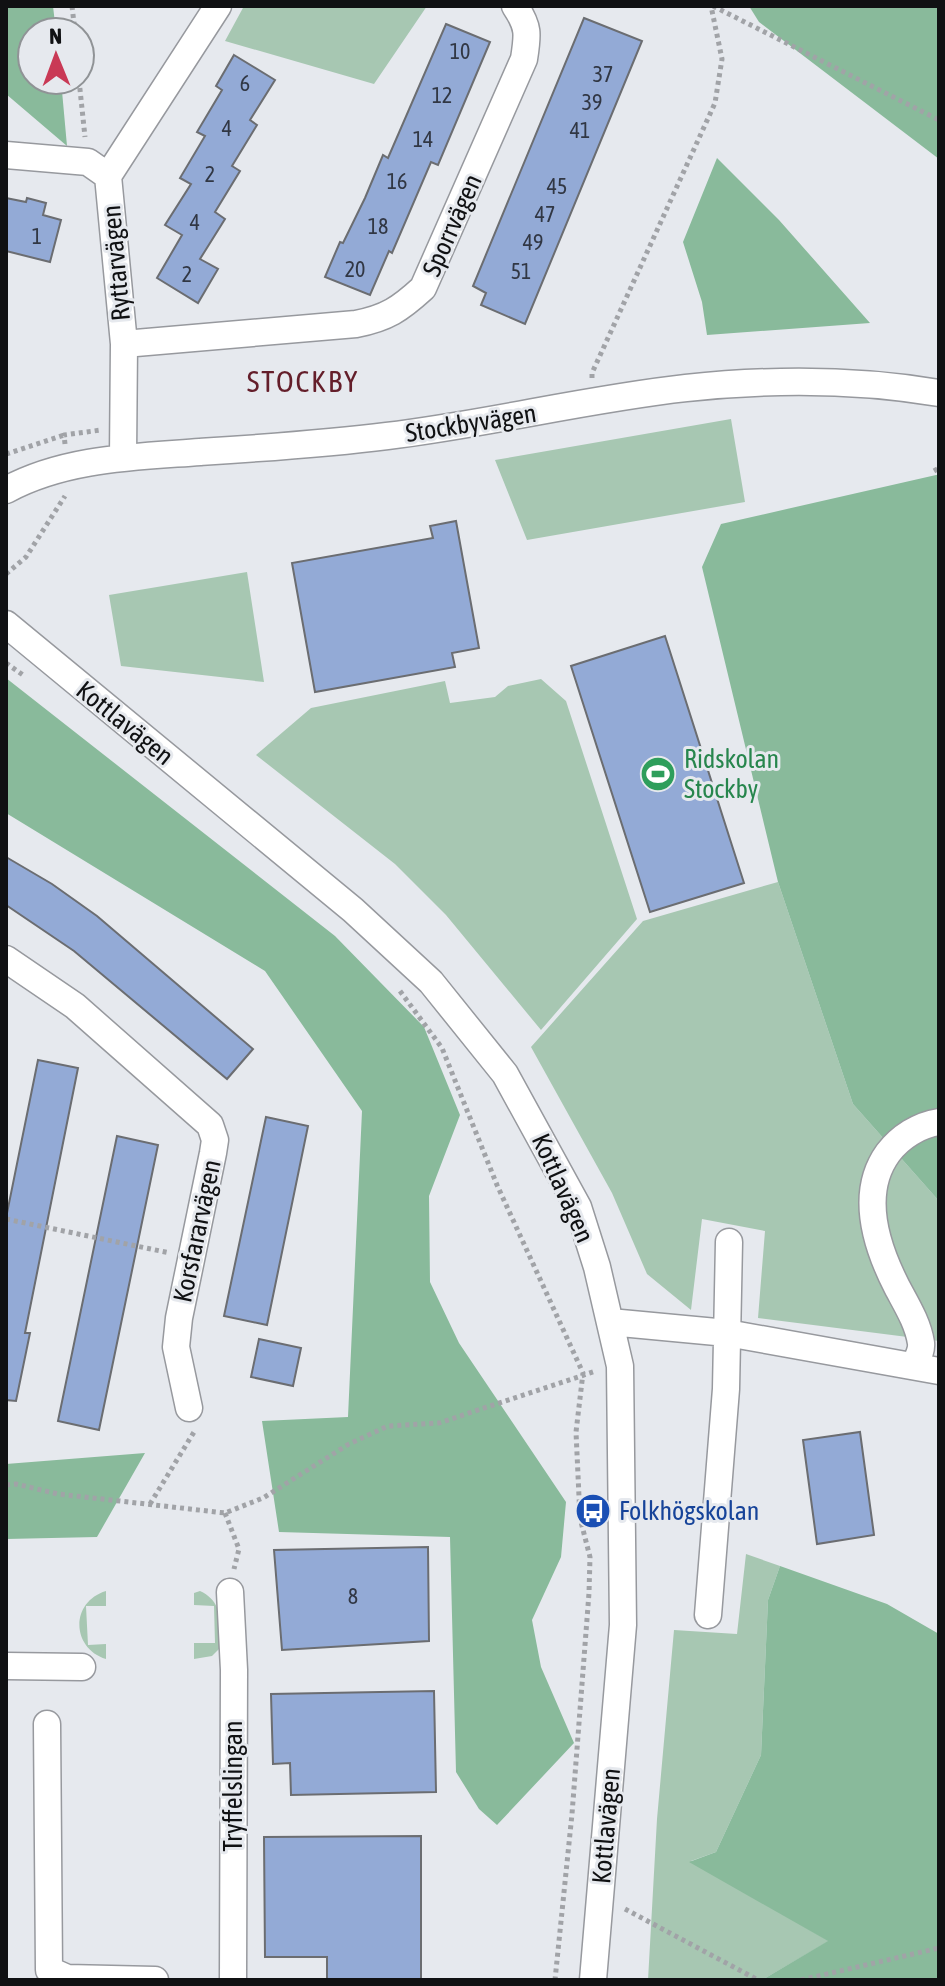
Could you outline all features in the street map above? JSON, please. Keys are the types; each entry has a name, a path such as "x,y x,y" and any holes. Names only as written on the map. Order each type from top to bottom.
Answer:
{"street":[{"path":"6,155 98,169 218,6"},
{"name":"Sporrvägen","path":"124,344 356,324 379,320 399,310 423,288 437,262 524,59 528,37 526,23 515,6"},
{"name":"Ryttarvägen","path":"98,169 124,344 123,457"},
{"name":"Stockbyvägen","path":"6,490 28,478 76,464 123,457 386,437 683,388 771,383 871,384 939,393"},
{"name":"Kottlavägen","path":"6,624 353,910 431,982 505,1074 578,1207 620,1366 623,1625 593,1980"},
{"name":"Korsfararvägen","path":"6,959 75,1006 210,1125 215,1140 176,1347 189,1408"},
{"path":"610,1322 727,1333 926,1369 914,1322 886,1266 873,1224 872,1197 878,1166 899,1139 939,1122"},
{"path":"708,1615 726,1389 729,1242"},
{"name":"Tryffelslingan","path":"230,1592 234,1670 233,1980"},
{"path":"6,1666 82,1667"},
{"path":"47,1724 49,1970 67,1978 155,1980"}],"path":[{"path":"712,6 939,120"},
{"path":"593,403 592,373 715,103 722,59 712,6"},
{"path":"82,96 98,169"},
{"path":"6,454 64,435"},
{"path":"6,663 32,681"},
{"path":"391,980 442,1048 497,1185 583,1373 576,1432 580,1518 590,1557 589,1593 572,1814 555,1980"},
{"path":"6,1219 192,1257"},
{"path":"6,1485 225,1513 263,1498 349,1444 388,1426 439,1423 583,1373 620,1366"},
{"path":"150,1504 195,1431 189,1408"},
{"path":"225,1513 239,1549 230,1592"},
{"path":"600,1896 758,1980"},
{"path":"801,1980 939,1948"}],"green space":[{"path":"6,6 53,6 54,16 16,16 16,96 62,96 67,146 6,94"},
{"path":"244,6 427,6 374,84 225,41"},
{"path":"749,6 939,6 939,159 759,22"},
{"path":"717,158 779,220 870,323 707,335 702,302 683,242"},
{"path":"731,419 745,502 527,540 495,460"},
{"path":"939,475 939,1201 853,1104 778,882 702,567 721,524"},
{"path":"247,572 264,682 121,666 109,595"},
{"path":"6,678 335,936 424,1027 460,1115 429,1196 430,1282 459,1343 566,1502 561,1557 532,1620 541,1667 574,1743 497,1825 479,1809 456,1772 450,1537 279,1532 262,1421 348,1417 362,1111 265,971 6,813"},
{"path":"541,679 566,701 637,919 541,1030 446,915 395,864 256,755 311,708 445,681 450,703 495,697 508,686"},
{"path":"778,882 853,1104 939,1201 939,1341 758,1318 765,1231 702,1219 691,1310 647,1274 612,1193 531,1047 643,921"},
{"path":"145,1453 97,1537 6,1539 6,1464"},
{"path":"746,1554 780,1566 768,1600 761,1755 716,1852 691,1861 829,1941 762,1980 648,1980 657,1819 674,1630 737,1634"},
{"path":"780,1566 887,1604 939,1634 939,1980 762,1980 828,1941 689,1862 716,1852 761,1755 768,1600"},
{"path":"106,1591 106,1606 86,1606 88,1645 106,1644 106,1659 86,1645 79,1625 86,1605"},
{"path":"200,1591 217,1608 220,1648 212,1656 194,1659 194,1643 215,1643 214,1606 194,1605 194,1593"}],"building":[{"path":"584,18 642,41 525,324 481,305 486,293 473,286"},
{"path":"446,24 490,42 438,165 431,162 392,253 389,251 370,295 325,277 383,155 388,158"},
{"path":"234,55 275,80 250,120 257,125 232,166 240,171 215,212 225,219 200,259 218,269 198,303 157,278 182,235 165,225 191,184 180,178 205,136 197,132 222,90 216,86"},
{"path":"6,198 26,202 27,198 46,203 43,215 61,220 50,262 6,251"},
{"path":"456,521 479,648 452,653 455,667 315,692 292,563 433,538 430,526"},
{"name":"Ridskolan Stockby","path":"665,636 744,883 650,912 571,666"},
{"path":"6,857 97,916 253,1049 227,1079 74,951 6,905"},
{"path":"38,1060 78,1068 25,1333 30,1333 16,1401 6,1400 6,1218"},
{"path":"266,1117 308,1126 267,1325 224,1316"},
{"path":"117,1136 158,1145 99,1430 58,1421"},
{"path":"259,1339 301,1348 293,1386 251,1377"},
{"path":"860,1432 874,1535 817,1544 803,1440"},
{"path":"428,1547 429,1641 282,1650 274,1550"},
{"path":"434,1691 436,1792 291,1795 290,1763 273,1764 271,1694"},
{"path":"421,1836 421,1979 327,1979 327,1957 265,1957 264,1837"}],"place":[{"name":"Ridskolan Stockby","path":"658,774"},
{"name":"Folkhögskolan","path":"593,1511"}],"district":[{"name":"STOCKBY","path":"303,382"}]}
